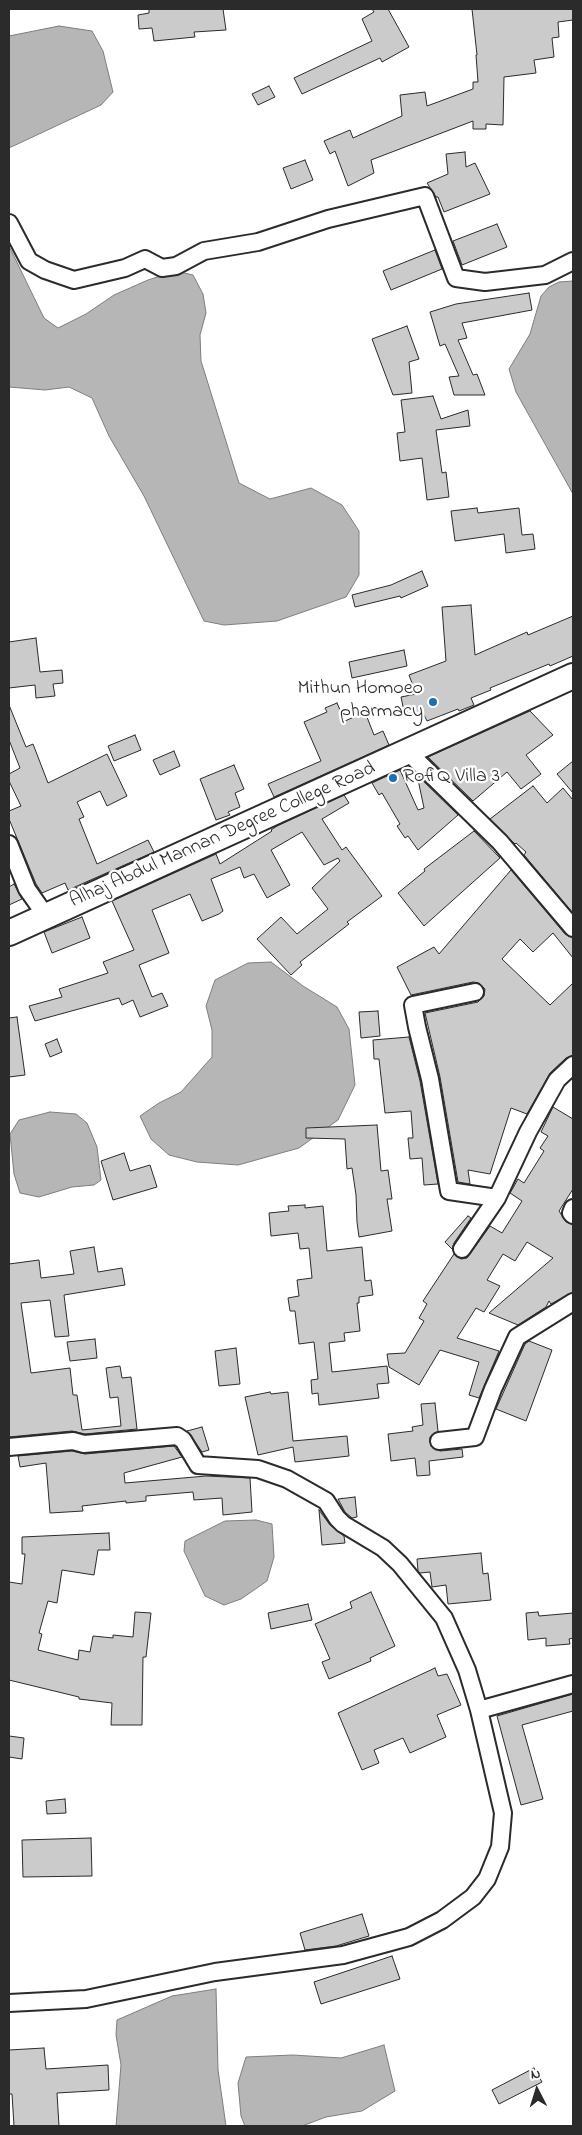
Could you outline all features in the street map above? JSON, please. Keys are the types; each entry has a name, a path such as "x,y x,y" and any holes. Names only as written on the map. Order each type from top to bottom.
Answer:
{"street":[{"path":"9,223 29,261 45,270 74,280 125,268 145,259 162,268 176,266 204,251 258,242 328,219 425,196 456,278 485,282 545,275 573,261"},
{"name":"Alhaj Abdul Mannan Degree College Road","path":"9,933 573,676"},
{"path":"408,752 500,842 573,928"},
{"path":"9,844 27,889 46,916"},
{"path":"475,992 413,1005 416,1027 430,1079 449,1191 497,1198"},
{"path":"462,1249 497,1198 528,1132 556,1080 573,1065"},
{"path":"573,1208 571,1213 573,1215"},
{"path":"439,1441 474,1437 517,1337 573,1302"},
{"path":"9,1447 73,1441 84,1444 177,1436 183,1440 198,1465 258,1469 287,1479 326,1501 337,1518 344,1524 383,1548 420,1587 444,1618 467,1670 479,1710 503,1813 500,1847 487,1879 473,1897 442,1920 409,1936 343,1955 215,1972 86,1999 9,2003"},
{"path":"479,1710 573,1684"}],"shaded area":[{"path":"59,26 92,31 103,51 113,92 101,105 9,148 9,36"},
{"path":"9,246 44,318 58,328 86,314 114,295 148,280 176,271 193,275 203,294 206,313 200,335 201,361 239,483 270,499 311,488 342,505 359,531 359,575 346,597 277,621 224,625 204,621 144,496 109,436 92,398 69,387 45,390 9,387"},
{"path":"573,281 573,494 516,392 509,369 530,334 541,296 549,287 559,282"},
{"path":"271,962 303,986 337,1007 349,1029 355,1085 338,1120 299,1148 238,1165 197,1162 169,1155 151,1139 140,1116 159,1103 181,1092 212,1057 212,1030 206,1006 215,980 248,963"},
{"path":"50,1112 76,1114 87,1123 97,1147 101,1180 94,1185 72,1187 39,1197 20,1193 14,1174 10,1134 19,1120"},
{"path":"256,1520 272,1524 274,1557 267,1581 241,1599 224,1605 205,1596 184,1551 185,1541 225,1521"},
{"path":"216,1989 218,2070 226,2126 116,2126 121,2065 116,2035 117,2020 172,1996"},
{"path":"384,2045 395,2091 362,2111 326,2117 302,2126 245,2126 241,2116 238,2083 246,2057 293,2055 341,2058"}],"building":[{"path":"149,9 223,9 226,30 194,32 195,37 154,41 152,28 139,29 138,15 149,13"},
{"path":"372,9 388,9 409,47 382,62 380,58 302,94 294,78 372,41 362,19 374,12"},
{"path":"472,9 573,9 573,20 558,22 559,37 552,38 554,57 534,60 536,73 504,77 503,125 486,124 486,129 473,129 473,121 371,160 374,173 348,186 335,151 330,154 324,141 350,130 353,138 402,116 400,95 425,92 427,106 473,89 473,82 478,82"},
{"path":"269,86 275,97 258,105 252,94"},
{"path":"465,152 466,167 475,163 490,194 444,212 438,197 436,197 427,183 448,174 446,154"},
{"path":"305,160 313,180 291,189 283,168"},
{"path":"497,224 507,247 462,265 453,241"},
{"path":"435,250 442,269 391,290 383,271"},
{"path":"529,293 532,310 462,323 467,338 458,340 473,375 477,374 485,395 454,395 449,377 459,376 445,344 440,346 430,312 456,304"},
{"path":"407,326 419,359 409,362 412,393 393,395 372,339"},
{"path":"433,396 441,419 468,410 470,426 436,430 442,473 446,472 449,497 427,500 422,458 400,461 397,433 405,432 401,400"},
{"path":"477,508 478,513 519,508 522,535 533,534 535,549 506,553 504,534 455,541 451,511"},
{"path":"422,571 428,586 401,598 400,596 355,607 352,595 391,585"},
{"path":"471,605 475,655 527,632 528,635 573,616 573,656 490,688 491,690 471,698 474,705 459,711 458,709 427,721 423,713 405,716 401,697 416,694 409,675 446,661 442,607"},
{"path":"36,638 40,672 62,670 63,683 53,684 55,696 36,698 35,685 9,688 9,642"},
{"path":"404,650 407,666 352,678 349,662"},
{"path":"337,703 345,721 365,712 374,735 383,731 389,745 274,797 268,784 321,761 304,722 327,712 325,708"},
{"path":"9,705 26,747 33,744 48,783 107,754 127,796 107,806 100,791 77,802 84,817 79,819 97,864 148,840 154,852 68,890 65,883 42,893 36,884 9,819 9,811 21,806 9,781 9,774 20,768 9,740"},
{"path":"530,711 553,735 526,755 541,774 521,789 507,772 473,801 428,757"},
{"path":"135,735 141,750 114,761 108,746"},
{"path":"174,751 180,766 160,775 153,760"},
{"path":"573,761 573,793 557,774"},
{"path":"234,765 244,789 235,793 240,807 228,812 230,815 216,820 200,779"},
{"path":"400,770 418,810 424,808 417,775 458,815 418,850 408,836 405,838 397,826 400,824 382,793 379,795 372,783"},
{"path":"533,786 547,803 563,788 573,800 573,913 524,855 526,852 515,844 490,819"},
{"path":"344,795 349,803 322,819 342,850 346,847 382,896 347,922 349,924 300,962 302,965 291,975 257,939 281,917 297,934 328,909 312,888 340,861 338,858 324,865 302,832 271,850 290,885 267,898 254,874 244,878 240,867 211,879 223,911 219,914 202,921 190,894 152,910 169,953 139,965 152,997 162,993 168,1006 140,1017 133,1000 122,1005 119,998 35,1021 29,1006 62,997 59,989 108,973 103,962 134,950 112,901 216,854 220,864 277,826"},
{"path":"474,831 500,858 424,926 398,893 425,871 424,869"},
{"path":"511,870 565,934 573,938 573,958 553,933 533,952 520,939 502,959 550,1005 573,983 573,1055 566,1058 550,1073 527,1114 511,1108 490,1174 468,1170 470,1184 458,1182 440,1077 425,1013 478,1002 484,996 485,989 479,983 473,982 411,995 397,967 434,947 439,954"},
{"path":"14,884 22,899 9,905 9,887"},
{"path":"82,917 90,938 52,953 44,932"},
{"path":"378,1011 380,1036 361,1038 359,1012"},
{"path":"17,1017 25,1075 9,1077 9,1018"},
{"path":"409,1037 420,1081 438,1184 424,1185 422,1158 410,1159 408,1138 413,1138 411,1111 385,1113 379,1059 374,1059 373,1040"},
{"path":"57,1039 62,1052 50,1057 45,1044"},
{"path":"553,1107 573,1119 573,1189 559,1211 566,1222 573,1225 573,1292 551,1304 549,1301 546,1307 518,1325 489,1313 553,1258 527,1242 515,1261 503,1254 487,1280 500,1286 484,1312 476,1308 457,1338 499,1351 479,1398 469,1395 479,1362 440,1350 419,1385 389,1367 387,1354 405,1353 424,1321 419,1318 427,1304 423,1301 454,1254 461,1259 467,1258 490,1226 502,1233 522,1201 510,1193 518,1179 524,1183 544,1151 540,1148 548,1136 541,1132"},
{"path":"377,1125 381,1171 388,1170 392,1199 387,1199 392,1231 359,1237 356,1195 352,1168 347,1169 345,1139 306,1138 306,1128"},
{"path":"124,1153 130,1171 150,1165 157,1187 113,1200 101,1161"},
{"path":"305,1205 305,1208 323,1206 327,1251 362,1247 365,1281 371,1280 373,1295 359,1297 359,1303 357,1303 360,1331 344,1333 345,1341 329,1343 332,1372 387,1366 389,1383 377,1384 379,1398 319,1405 318,1393 312,1394 311,1380 318,1379 314,1342 299,1344 295,1311 290,1311 288,1298 299,1296 297,1280 312,1278 309,1248 300,1249 298,1233 271,1236 269,1213 289,1211 288,1206"},
{"path":"468,1216 471,1218 452,1249 445,1242"},
{"path":"94,1247 98,1272 122,1268 125,1285 64,1295 69,1336 55,1337 50,1300 21,1303 31,1373 70,1368 73,1395 77,1395 82,1430 121,1426 118,1397 110,1398 106,1368 120,1366 122,1378 131,1377 137,1429 85,1434 72,1431 9,1437 9,1264 39,1260 41,1278 74,1274 70,1251"},
{"path":"95,1339 97,1358 70,1361 67,1342"},
{"path":"529,1341 552,1350 526,1421 496,1409 525,1344"},
{"path":"236,1348 240,1384 219,1386 215,1351"},
{"path":"270,1392 271,1394 288,1392 293,1441 347,1436 349,1456 295,1462 293,1447 258,1455 245,1397"},
{"path":"435,1403 438,1431 430,1437 431,1446 440,1451 462,1449 463,1457 429,1461 430,1475 417,1476 415,1458 391,1461 388,1434 413,1431 412,1427 423,1425 421,1404"},
{"path":"202,1427 209,1450 202,1452 187,1431"},
{"path":"174,1446 182,1457 124,1473 125,1483 206,1476 250,1478 252,1512 223,1515 222,1498 194,1500 193,1492 146,1496 146,1501 126,1503 126,1501 82,1506 83,1511 50,1513 46,1463 20,1467 18,1456 72,1451 85,1454"},
{"path":"355,1497 357,1517 352,1518 345,1512 338,1499"},
{"path":"319,1510 330,1525 344,1536 345,1543 322,1545"},
{"path":"109,1533 110,1550 98,1550 94,1575 62,1570 57,1603 48,1601 39,1633 42,1634 38,1650 78,1660 79,1650 90,1652 93,1636 133,1637 135,1612 151,1613 146,1657 143,1657 142,1725 111,1725 112,1703 79,1699 79,1697 9,1680 9,1582 22,1584 25,1554 22,1554 22,1537"},
{"path":"481,1553 483,1574 488,1573 491,1600 448,1604 446,1585 432,1587 430,1572 420,1573 418,1571 417,1559"},
{"path":"371,1592 395,1646 370,1658 371,1661 329,1679 322,1662 330,1659 315,1624 352,1608 350,1602"},
{"path":"308,1604 312,1620 271,1629 268,1613"},
{"path":"538,1612 539,1616 573,1613 573,1638 569,1639 570,1644 546,1646 546,1638 528,1640 526,1613"},
{"path":"435,1668 438,1676 447,1674 461,1705 437,1715 446,1737 410,1753 403,1738 374,1750 379,1763 362,1770 338,1713"},
{"path":"573,1694 573,1711 522,1725 543,1799 521,1805 497,1716"},
{"path":"9,1736 24,1738 22,1759 9,1757"},
{"path":"65,1799 66,1813 47,1814 46,1801"},
{"path":"91,1838 92,1876 23,1877 22,1840"},
{"path":"362,1914 369,1936 336,1946 305,1950 300,1933"},
{"path":"392,1956 400,1979 321,2004 314,1982"},
{"path":"44,2048 46,2069 108,2065 109,2090 57,2093 59,2126 14,2126 12,2094 9,2094 9,2050"},
{"path":"534,2068 542,2082 499,2104 492,2090"}],"place":[{"name":"Mithun Homoeo pharmacy","path":"433,702"},
{"name":"RofiQ Villa 3","path":"393,778"}]}
